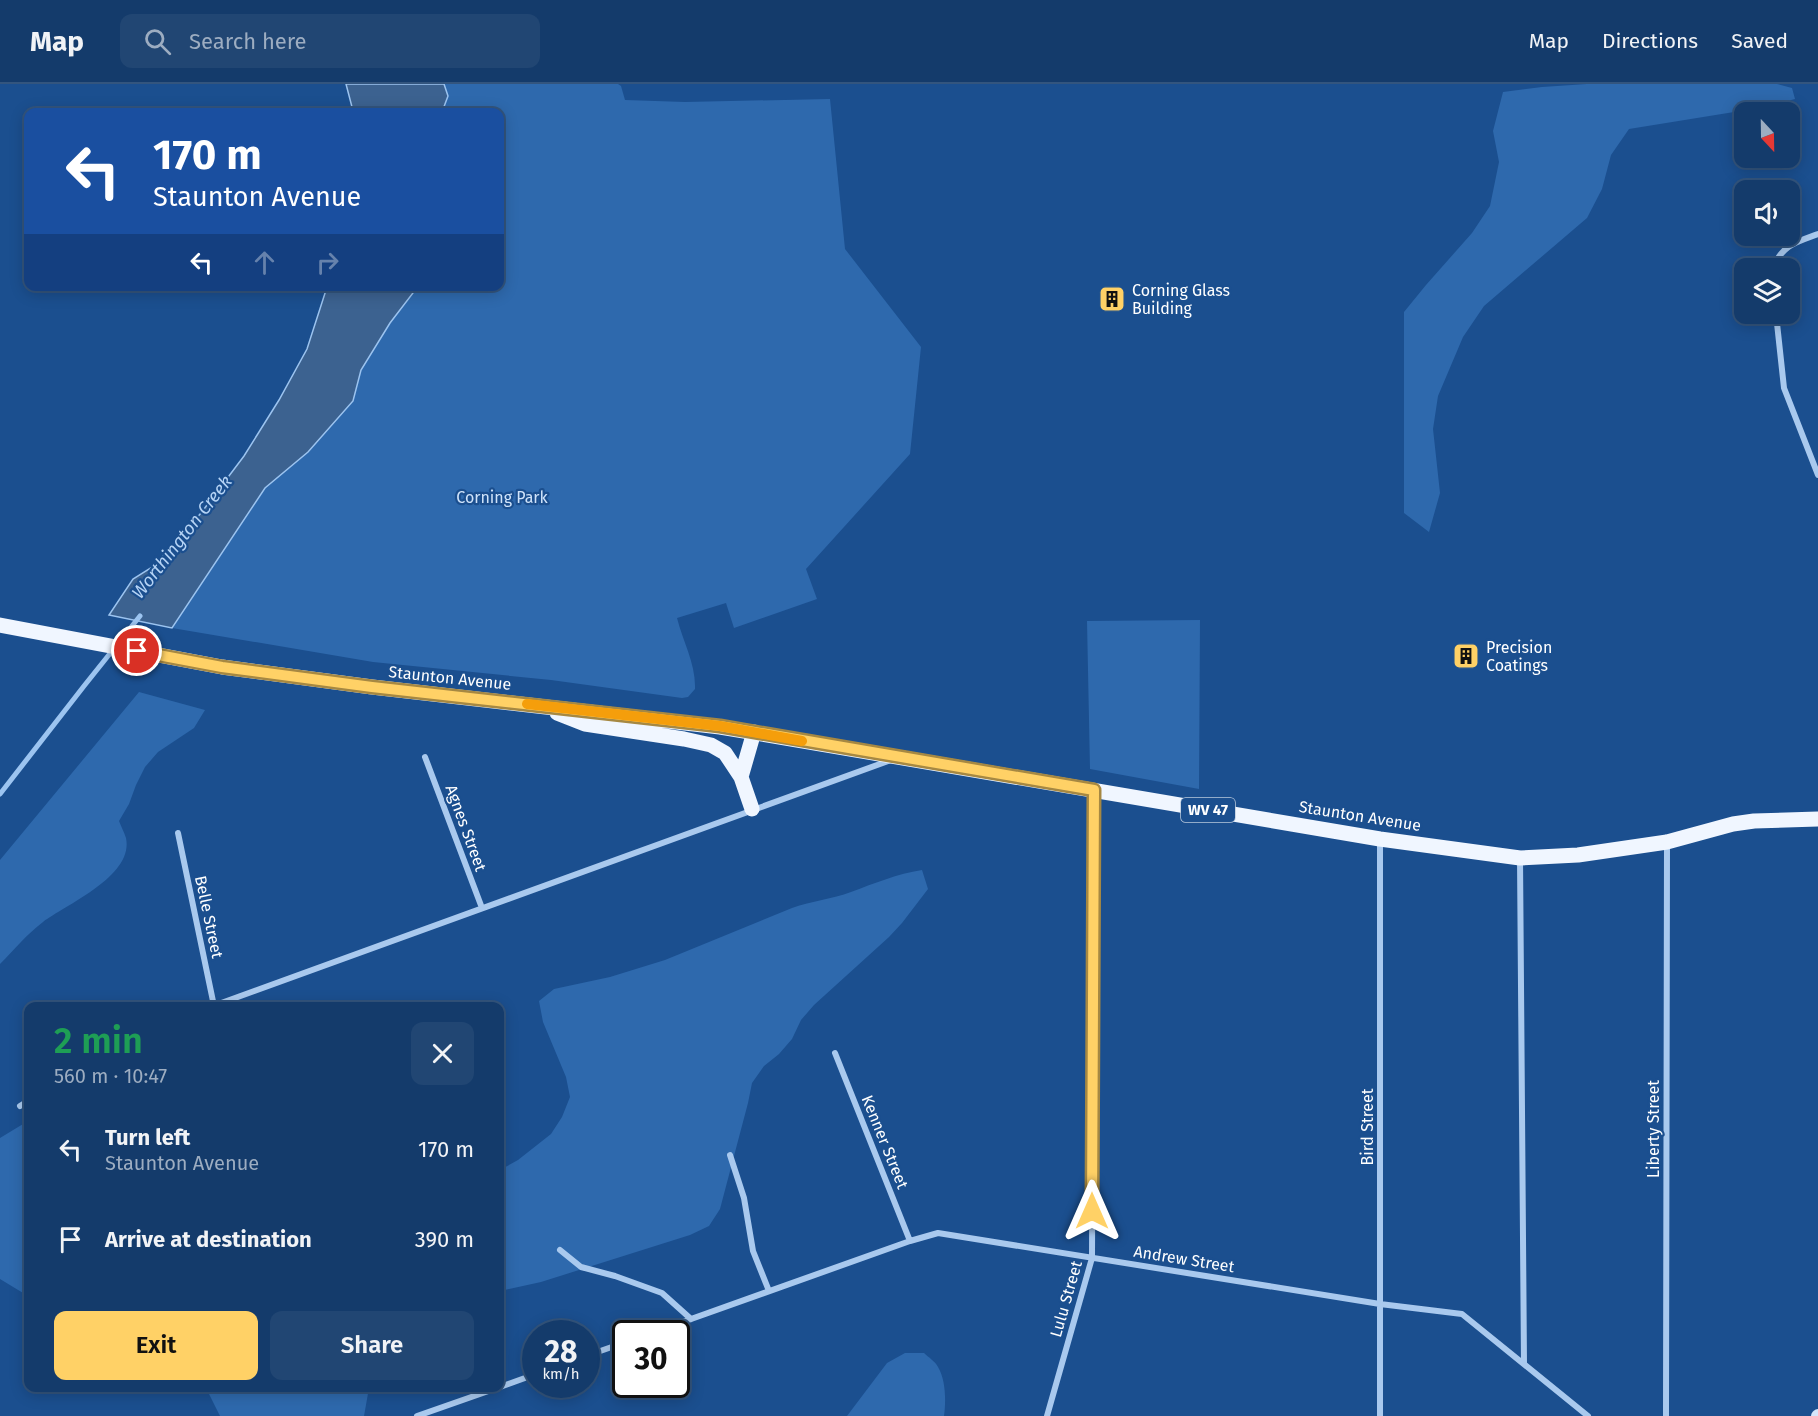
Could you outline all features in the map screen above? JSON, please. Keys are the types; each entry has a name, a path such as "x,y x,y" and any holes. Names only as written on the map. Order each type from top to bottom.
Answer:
{"main road":[{"name":"Staunton Avenue","path":"0,625 222,667 372,687 720,726 1380,839 1520,858 1578,855 1667,842 1744,823 1818,819"},
{"path":"541,706 585,724 711,745 725,753 741,777 752,809"},
{"path":"741,777 754,732"}],"street":[{"path":"1777,258 1791,244 1818,234"},
{"path":"1777,324 1784,388 1818,475"},
{"name":"Agnes Street","path":"425,757 482,908"},
{"name":"Staunton Avenue","path":"224,1002 897,758"},
{"name":"Lulu Street","path":"1047,1416 1092,1258 1094,790"},
{"name":"Belle Street","path":"178,833 212,1002"},
{"name":"Bird Street","path":"1380,839 1380,1416"},
{"name":"Liberty Street","path":"1666,1416 1667,842"},
{"path":"1520,858 1524,1364"},
{"name":"Kenner Street","path":"835,1053 910,1241"},
{"path":"20,1106 24,1104"},
{"path":"730,1155 744,1198 753,1251 769,1291"},
{"name":"Andrew Street","path":"686,1320 938,1233 1380,1304 1462,1314 1588,1416"},
{"path":"560,1250 581,1267 615,1276 662,1293 691,1318"},
{"path":"504,1385 522,1379"},
{"path":"417,1416 484,1392"}],"green space":[{"name":"Corning Park","path":"444,84 618,84 621,86 625,100 685,102 830,99 845,249 921,347 910,454 806,569 817,599 734,628 726,603 677,618 695,680 695,689 688,697 373,662 172,628 265,488 308,452 353,401 361,370 390,323 414,291 504,291 504,108 444,108 448,96"},
{"path":"1587,84 1777,84 1792,88 1795,99 1784,102 1734,102 1734,112 1629,129 1611,155 1602,189 1587,218 1484,306 1463,337 1438,396 1433,429 1440,493 1429,532 1404,513 1404,312 1472,233 1490,206 1499,162 1493,131 1503,92"},
{"path":"1200,620 1199,789 1090,769 1087,621"},
{"path":"139,692 205,710 194,728 158,752 145,767 119,821 126,838 126,852 120,865 96,888 37,927 0,964 0,860"},
{"path":"922,870 928,889 889,937 814,1005 801,1020 792,1039 764,1066 752,1083 720,1209 709,1226 690,1235 541,1282 504,1290 504,1168 518,1160 551,1134 562,1117 570,1097 566,1077 543,1022 539,1001 554,989 610,977 665,960 792,908 844,894 895,876"},
{"path":"24,1123 22,1154 24,1157 24,1294 0,1279 0,1138"},
{"path":"905,1353 924,1353 937,1365 944,1385 944,1416 847,1416 887,1363"},
{"path":"207,1392 368,1392 364,1416 220,1416"}],"water":[{"path":"346,84 444,84 448,96 444,108 352,107"},
{"path":"326,291 414,291 390,323 361,370 353,401 308,452 265,488 172,628 109,615 133,579 154,566 201,513 244,456 307,349"}],"waterway":[{"name":"Worthington Creek","path":"0,794 140,616"}],"slow traffic":[{"path":"527,704 720,726 802,741"}],"place":[{"name":"Corning Glass Building","path":"1112,299"},
{"name":"Precision Coatings","path":"1466,656"}],"route":[{"path":"137,651 222,667 372,687 720,726 1094,790 1092,1211"}]}
